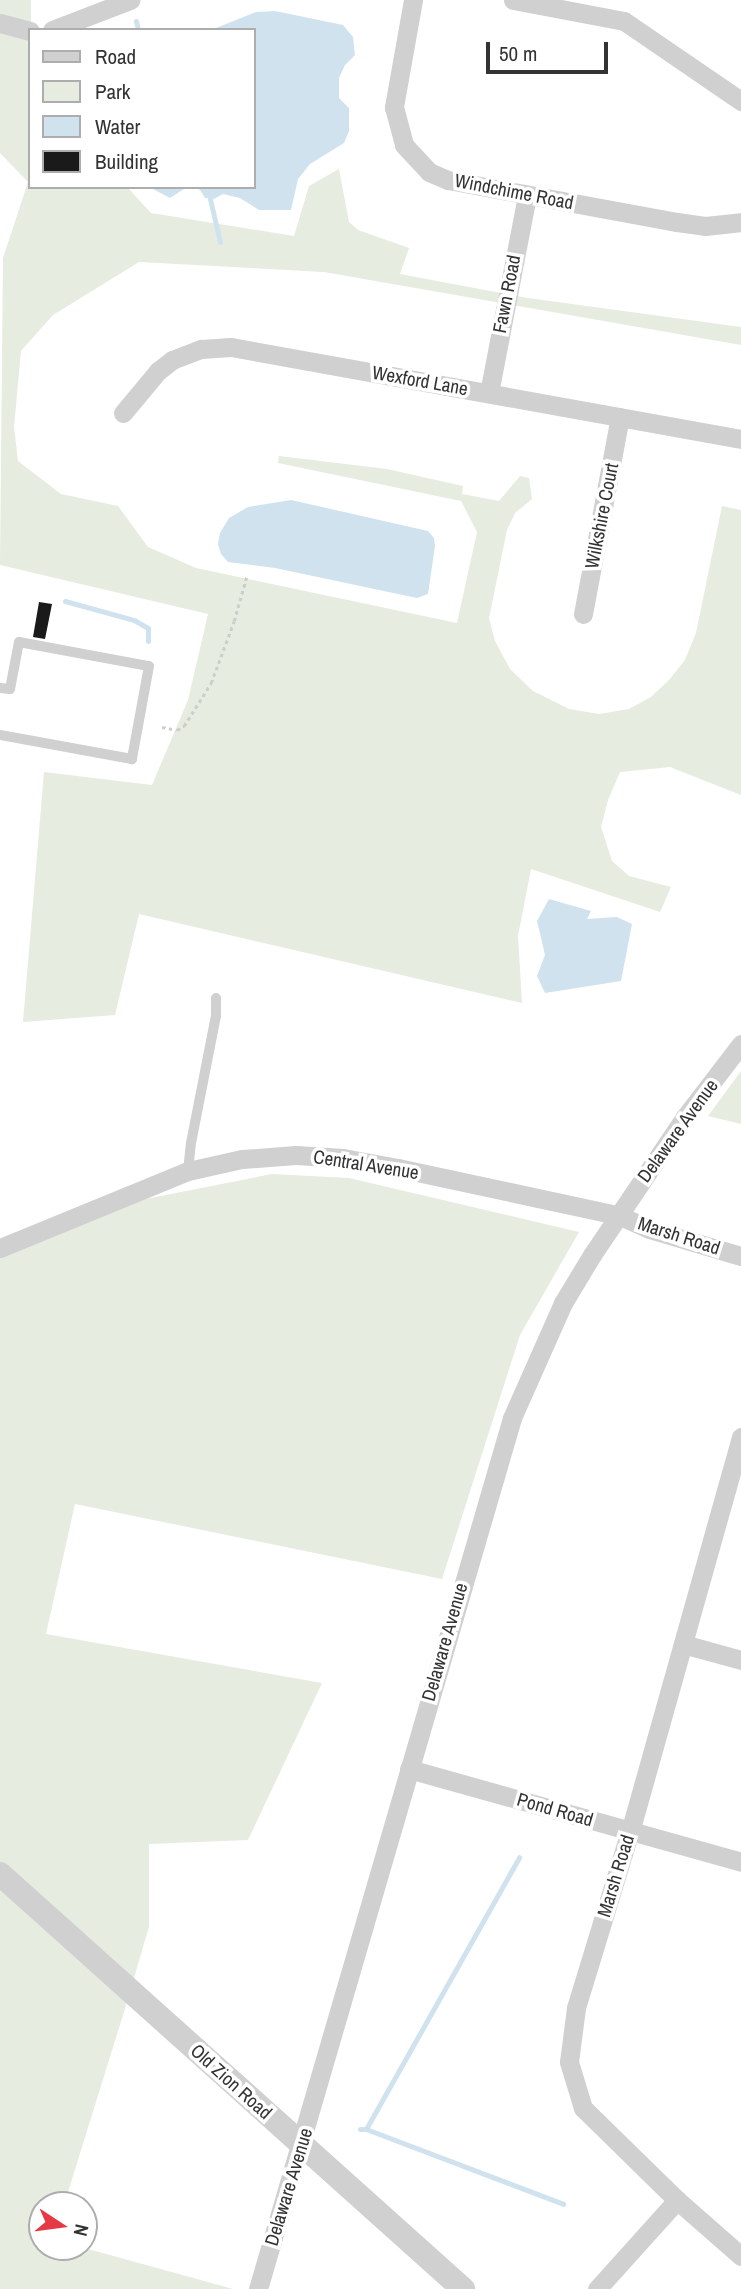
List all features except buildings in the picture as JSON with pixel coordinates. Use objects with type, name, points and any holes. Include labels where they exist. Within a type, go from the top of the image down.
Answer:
[{"type":"street","points":[[57,28],[130,0]]},
{"type":"street","name":"Windchime Road","points":[[413,0],[394,107],[404,145],[419,164],[442,178],[527,195],[696,225],[741,222]]},
{"type":"street","points":[[513,0],[624,21],[741,101]]},
{"type":"street","points":[[0,23],[28,30]]},
{"type":"street","name":"Fawn Road","points":[[489,393],[527,195]]},
{"type":"street","name":"Wexford Lane","points":[[123,413],[158,371],[189,353],[215,346],[741,439]]},
{"type":"street","name":"Wilkshire Court","points":[[583,614],[620,417]]},
{"type":"street","name":"Delaware Avenue","points":[[258,2289],[512,1418],[563,1303],[618,1215],[685,1117],[741,1044]]},
{"type":"street","name":"Central Avenue","points":[[0,1248],[188,1171],[270,1156],[328,1156],[618,1215]]},
{"type":"street","name":"Marsh Road","points":[[618,1215],[649,1229],[741,1256]]},
{"type":"street","name":"Marsh Road","points":[[741,1437],[738,1457],[630,1831],[576,2008],[569,2062],[583,2108],[677,2200],[741,2256]]},
{"type":"street","points":[[683,1644],[741,1660]]},
{"type":"street","name":"Pond Road","points":[[409,1769],[741,1862]]},
{"type":"street","name":"Old Zion Road","points":[[0,1874],[463,2289]]},
{"type":"street","points":[[597,2289],[677,2200]]},
{"type":"lane","points":[[0,688],[10,689],[19,642],[149,666],[132,759],[0,735]]},
{"type":"lane","points":[[188,1171],[216,1016],[216,998]]},
{"type":"path","points":[[162,727],[181,729],[212,683],[247,575]]},
{"type":"green space","points":[[0,0],[31,0],[31,28],[28,28],[28,182],[0,153]]},
{"type":"green space","points":[[339,169],[349,222],[358,230],[409,248],[400,274],[528,298],[741,327],[741,345],[324,272],[139,262],[53,315],[21,351],[14,427],[18,461],[61,494],[118,506],[148,547],[196,568],[457,623],[477,532],[461,501],[278,463],[279,456],[387,469],[463,486],[462,494],[499,501],[520,476],[529,478],[532,499],[515,513],[507,530],[489,618],[495,641],[510,669],[533,691],[569,709],[599,714],[629,709],[651,697],[669,680],[685,660],[696,633],[722,506],[741,510],[741,795],[670,767],[620,772],[608,800],[601,827],[612,861],[629,876],[671,887],[660,912],[531,869],[518,936],[522,1003],[139,914],[115,1015],[23,1022],[44,772],[152,785],[188,700],[208,614],[0,565],[3,258],[28,182],[28,189],[129,189],[151,213],[294,236],[309,186]]},
{"type":"green space","points":[[741,1071],[741,1124],[708,1116]]},
{"type":"green space","points":[[272,1174],[349,1178],[579,1232],[520,1335],[442,1579],[75,1504],[46,1634],[322,1683],[248,1840],[149,1844],[149,1927],[68,2191],[28,2191],[28,2261],[98,2261],[98,2252],[233,2289],[0,2289],[0,1247],[85,1211]]},
{"type":"water","points":[[275,11],[343,25],[353,37],[355,55],[345,65],[339,78],[339,98],[349,108],[349,131],[344,143],[310,164],[298,179],[291,210],[259,210],[240,198],[223,194],[214,199],[205,198],[198,189],[256,189],[256,28],[216,28],[256,12]]},
{"type":"water","points":[[153,189],[184,189],[170,198]]},
{"type":"water","points":[[291,500],[428,531],[434,538],[435,546],[428,594],[417,598],[275,568],[228,562],[221,554],[218,544],[220,533],[229,518],[248,507]]},
{"type":"water","points":[[549,899],[591,911],[587,919],[617,917],[632,924],[621,981],[545,993],[537,976],[545,955],[537,921]]},
{"type":"waterway","points":[[136,21],[138,28]]},
{"type":"waterway","points":[[210,199],[220,242]]},
{"type":"waterway","points":[[65,601],[134,620],[148,628],[148,641]]},
{"type":"waterway","points":[[366,2129],[519,1857]]},
{"type":"waterway","points":[[360,2129],[563,2204]]}]
